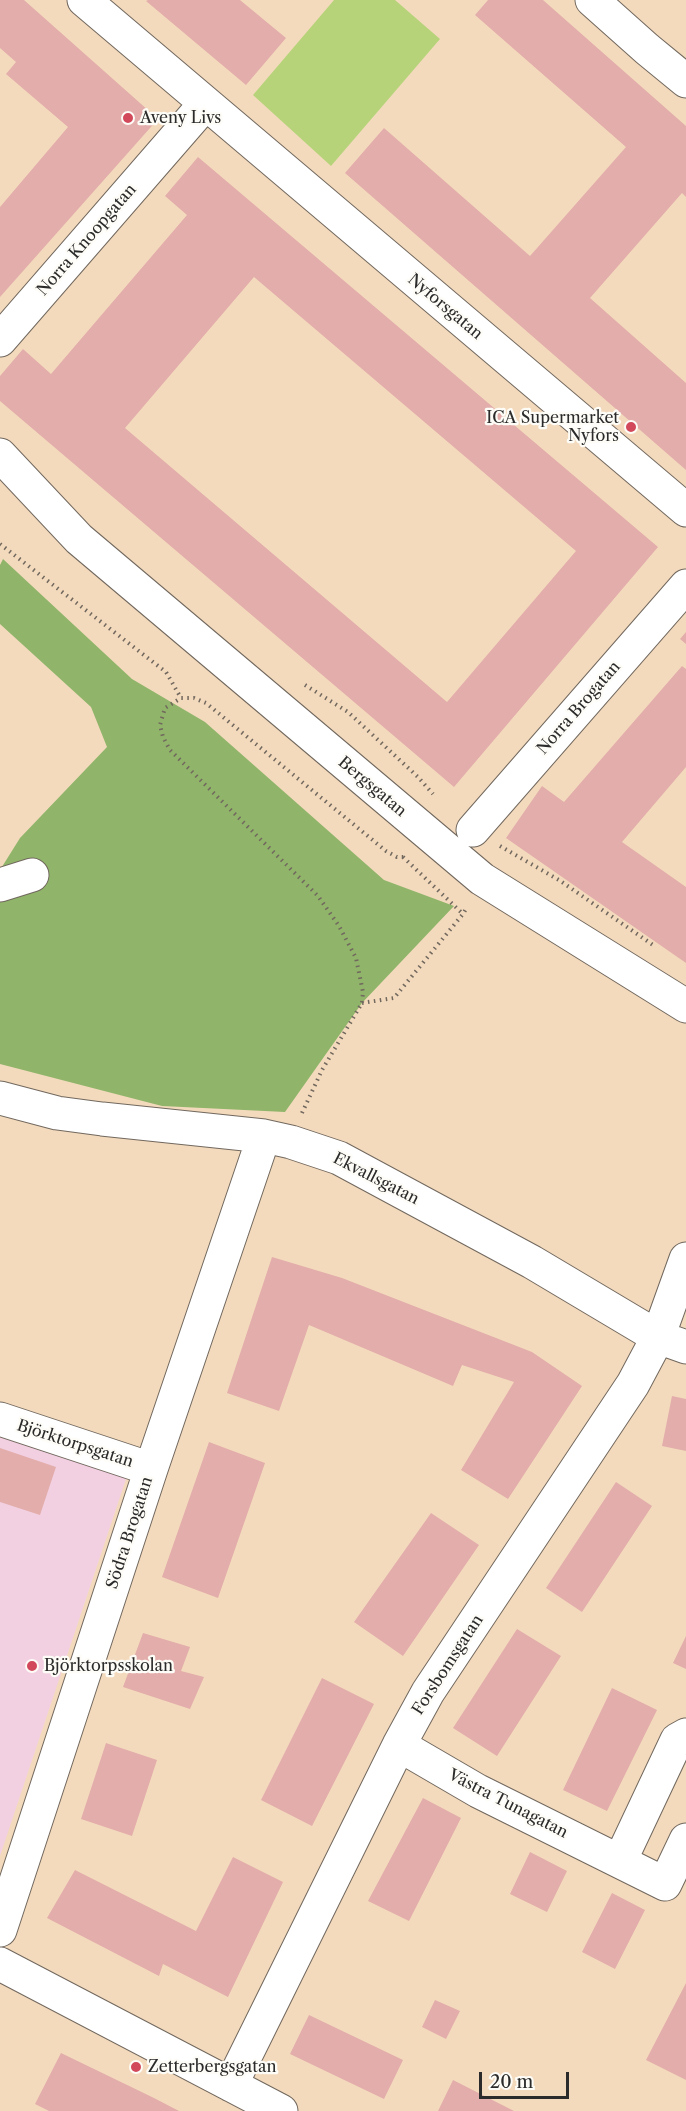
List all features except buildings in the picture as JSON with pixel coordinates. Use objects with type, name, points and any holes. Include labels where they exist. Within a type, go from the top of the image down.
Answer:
[{"type":"street","name":"Nyforsgatan","points":[[84,0],[686,510]]},
{"type":"street","points":[[592,0],[686,81]]},
{"type":"street","name":"Norra Knoopgatan","points":[[0,339],[204,104]]},
{"type":"street","name":"Bergsgatan","points":[[0,454],[79,539],[482,879],[686,1006]]},
{"type":"street","name":"Bergsgatan","points":[[0,490],[79,539]]},
{"type":"street","name":"Norra Brogatan","points":[[473,830],[686,586]]},
{"type":"street","points":[[0,885],[32,875]]},
{"type":"street","name":"Ekvallsgatan","points":[[0,1098],[68,1114],[277,1139],[339,1158],[532,1262],[672,1342]]},
{"type":"street","name":"Södra Brogatan","points":[[0,1930],[151,1469],[277,1139]]},
{"type":"street","name":"Forsbomsgatan","points":[[231,2085],[399,1745],[428,1692],[633,1384],[672,1342],[686,1259]]},
{"type":"street","name":"Björktorpsgatan","points":[[0,1419],[151,1469]]},
{"type":"street","points":[[620,1861],[677,1740],[686,1735]]},
{"type":"street","name":"Västra Tunagatan","points":[[399,1745],[478,1791],[665,1884],[686,1840]]},
{"type":"street","points":[[0,1964],[281,2111]]},
{"type":"path","points":[[0,544],[166,672],[181,698]]},
{"type":"path","points":[[299,682],[348,712],[418,777],[437,798]]},
{"type":"path","points":[[277,1139],[313,1087],[362,1003],[363,992],[356,958],[339,926],[318,896],[170,750],[163,737],[160,719],[165,708],[181,698],[194,698],[206,703],[386,851],[402,857],[463,914],[394,998],[362,1003]]},
{"type":"path","points":[[473,830],[559,880],[657,948]]},
{"type":"path","points":[[402,857],[412,854]]},
{"type":"shaded area","name":"Björktorpsskolan","points":[[0,1435],[127,1476],[0,1856]]},
{"type":"green space","points":[[334,0],[395,0],[440,39],[331,166],[253,95]]},
{"type":"green space","points":[[3,559],[132,679],[205,722],[384,880],[454,906],[362,1003],[285,1112],[162,1106],[0,1064],[0,870],[20,838],[107,747],[91,707],[0,624],[0,565]]},
{"type":"place","name":"Aveny Livs","points":[[128,118]]},
{"type":"place","name":"ICA Supermarket Nyfors","points":[[631,427]]},
{"type":"place","name":"Björktorpsskolan","points":[[32,1666]]},
{"type":"place","name":"Zetterbergsgatan","points":[[136,2067]]}]
